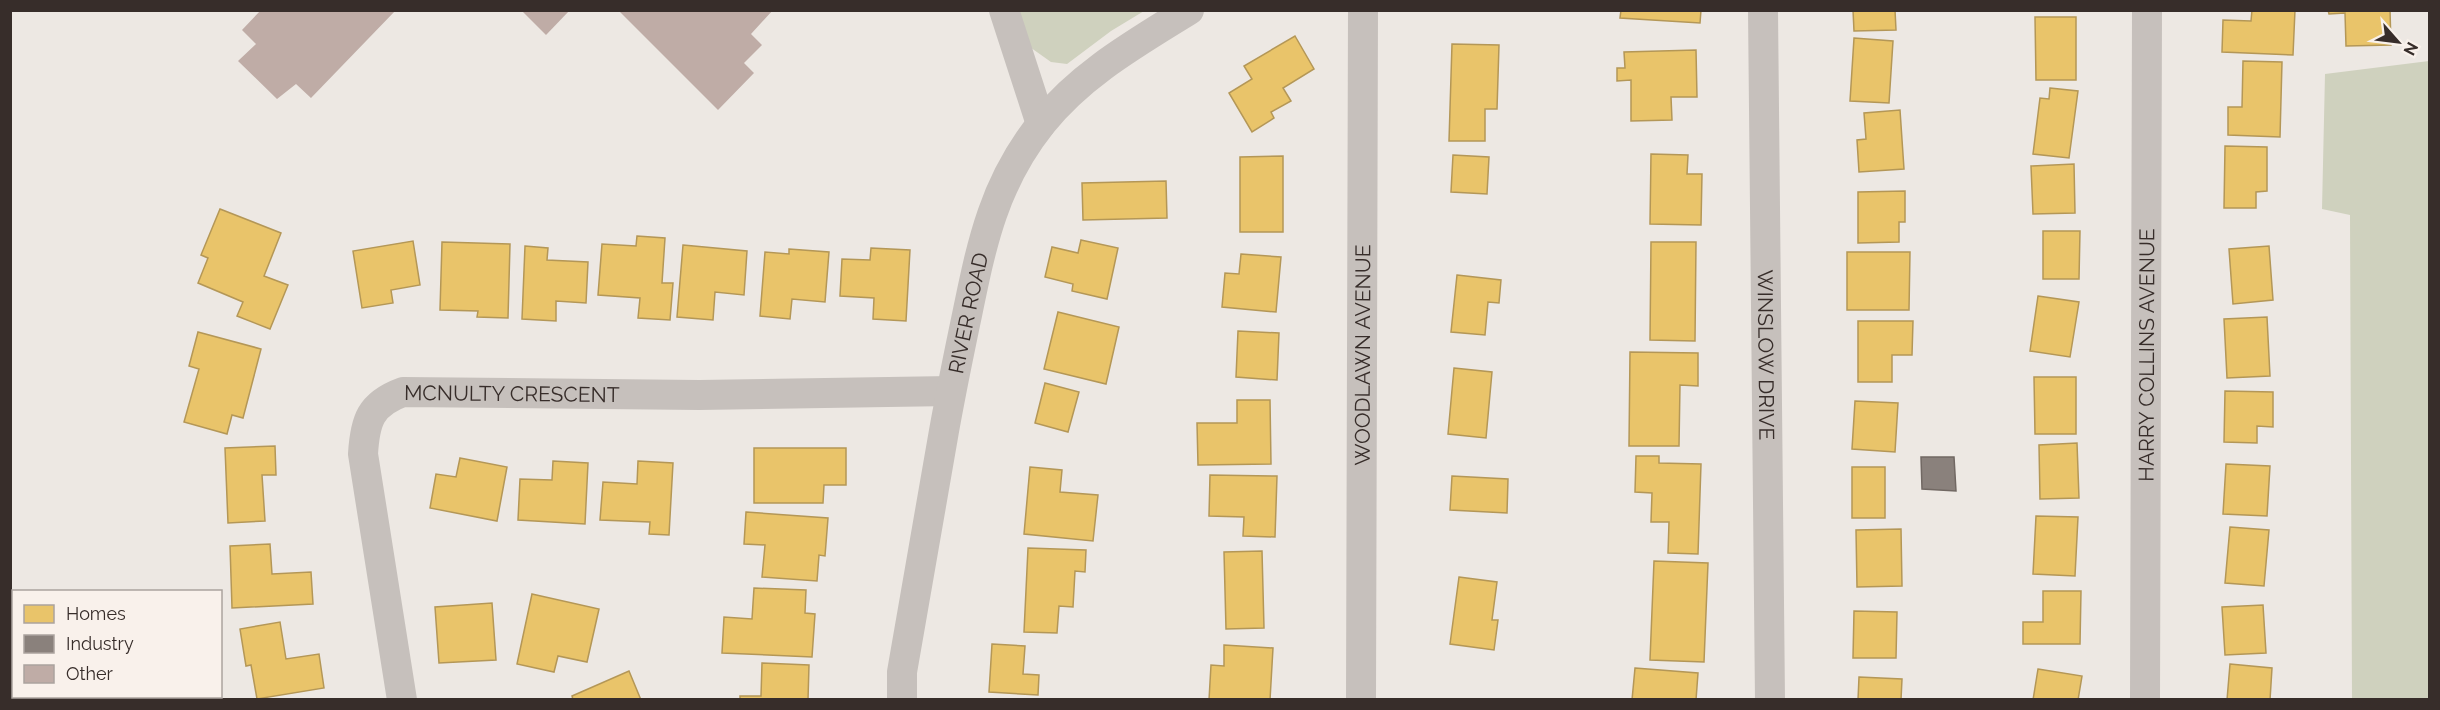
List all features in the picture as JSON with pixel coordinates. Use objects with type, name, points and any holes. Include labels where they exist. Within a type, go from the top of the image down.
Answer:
[{"type":"street","points":[[1004,10],[1041,124]]},
{"type":"street","name":"RIVER ROAD","points":[[902,699],[902,672],[951,391],[991,210],[1010,170],[1041,124],[1062,99],[1087,77],[1188,10]]},
{"type":"street","name":"WOODLAWN AVENUE","points":[[1361,699],[1363,10]]},
{"type":"street","name":"WINSLOW DRIVE","points":[[1763,10],[1770,699]]},
{"type":"street","name":"HARRY COLLINS AVENUE","points":[[2145,699],[2147,10]]},
{"type":"street","name":"MCNULTY CRESCENT","points":[[402,699],[363,454],[364,431],[373,411],[386,398],[403,392],[699,395],[951,391]]},
{"type":"green space","points":[[1018,11],[1144,11],[1111,31],[1067,64],[1051,62],[1027,45]]},
{"type":"green space","points":[[2429,61],[2429,699],[2352,699],[2350,215],[2322,209],[2325,74]]},
{"type":"building: Homes","points":[[1621,10],[1701,10],[1700,23],[1620,18]]},
{"type":"building: Homes","points":[[1853,10],[1895,10],[1896,30],[1854,31]]},
{"type":"building: Homes","points":[[2252,10],[2295,10],[2293,55],[2222,52],[2223,20],[2251,21]]},
{"type":"building: Homes","points":[[2328,10],[2390,10],[2391,45],[2346,46],[2345,13],[2329,14]]},
{"type":"building: Homes","points":[[2035,17],[2076,17],[2076,80],[2036,80]]},
{"type":"building: Homes","points":[[1295,36],[1314,69],[1283,88],[1291,101],[1271,112],[1274,118],[1252,132],[1229,93],[1252,79],[1244,66]]},
{"type":"building: Homes","points":[[1854,38],[1893,41],[1889,103],[1850,101]]},
{"type":"building: Homes","points":[[1452,44],[1499,45],[1497,109],[1485,109],[1485,141],[1449,141]]},
{"type":"building: Homes","points":[[1696,50],[1697,97],[1671,97],[1672,120],[1631,121],[1631,80],[1617,81],[1617,68],[1625,68],[1624,52]]},
{"type":"building: Homes","points":[[2243,61],[2282,62],[2280,137],[2228,135],[2228,107],[2242,107]]},
{"type":"building: Homes","points":[[2050,88],[2078,91],[2069,158],[2033,154],[2040,98],[2049,99]]},
{"type":"building: Homes","points":[[1900,110],[1904,169],[1859,172],[1857,140],[1866,139],[1864,113]]},
{"type":"building: Homes","points":[[2225,146],[2267,147],[2267,191],[2256,192],[2256,208],[2224,208]]},
{"type":"building: Homes","points":[[1651,154],[1688,155],[1687,174],[1702,174],[1701,225],[1650,224]]},
{"type":"building: Homes","points":[[1453,155],[1489,157],[1487,194],[1451,192]]},
{"type":"building: Homes","points":[[1283,156],[1283,232],[1240,232],[1240,157]]},
{"type":"building: Homes","points":[[2074,164],[2075,213],[2033,214],[2031,166]]},
{"type":"building: Homes","points":[[1166,181],[1167,218],[1083,220],[1082,183]]},
{"type":"building: Homes","points":[[1905,191],[1905,222],[1899,222],[1899,242],[1858,243],[1858,192]]},
{"type":"building: Homes","points":[[220,209],[281,233],[264,276],[288,285],[270,329],[237,316],[243,302],[198,283],[208,258],[201,255]]},
{"type":"building: Homes","points":[[2043,231],[2080,231],[2079,279],[2043,279]]},
{"type":"building: Homes","points":[[637,236],[665,238],[662,283],[673,283],[670,320],[638,318],[640,298],[598,295],[602,244],[636,246]]},
{"type":"building: Homes","points":[[1081,240],[1118,248],[1107,299],[1072,291],[1073,284],[1045,277],[1052,247],[1078,253]]},
{"type":"building: Homes","points":[[413,241],[420,285],[391,290],[393,303],[362,308],[353,251]]},
{"type":"building: Homes","points":[[442,242],[510,244],[508,318],[477,317],[478,311],[440,310]]},
{"type":"building: Homes","points":[[1651,242],[1696,242],[1695,341],[1650,340]]},
{"type":"building: Homes","points":[[683,245],[747,251],[744,295],[715,292],[713,320],[677,317]]},
{"type":"building: Homes","points":[[525,246],[548,248],[547,260],[588,262],[586,303],[556,301],[556,321],[522,319]]},
{"type":"building: Homes","points":[[2269,246],[2273,300],[2233,304],[2229,249]]},
{"type":"building: Homes","points":[[871,248],[910,250],[906,321],[873,319],[874,298],[840,296],[842,259],[870,260]]},
{"type":"building: Homes","points":[[789,249],[829,252],[825,302],[792,299],[790,319],[760,316],[765,252],[789,254]]},
{"type":"building: Homes","points":[[1847,252],[1910,252],[1909,310],[1847,310]]},
{"type":"building: Homes","points":[[1241,254],[1281,257],[1276,312],[1222,307],[1225,273],[1239,274]]},
{"type":"building: Homes","points":[[1457,275],[1501,280],[1499,303],[1488,302],[1485,335],[1451,332]]},
{"type":"building: Homes","points":[[2038,296],[2079,302],[2070,357],[2030,351]]},
{"type":"building: Homes","points":[[1058,312],[1119,327],[1106,384],[1044,369]]},
{"type":"building: Homes","points":[[2267,317],[2270,376],[2227,378],[2224,319]]},
{"type":"building: Homes","points":[[1858,321],[1913,321],[1912,355],[1892,355],[1892,382],[1858,382]]},
{"type":"building: Homes","points":[[1238,331],[1279,333],[1277,380],[1236,377]]},
{"type":"building: Homes","points":[[198,332],[261,349],[243,418],[232,415],[227,434],[184,422],[199,369],[189,366]]},
{"type":"building: Homes","points":[[1630,352],[1698,353],[1698,386],[1680,385],[1679,446],[1629,446]]},
{"type":"building: Homes","points":[[1454,368],[1492,372],[1486,438],[1448,434]]},
{"type":"building: Homes","points":[[2034,377],[2076,377],[2076,434],[2035,434]]},
{"type":"building: Homes","points":[[1045,383],[1079,392],[1068,432],[1035,423]]},
{"type":"building: Homes","points":[[2225,391],[2273,392],[2273,427],[2257,426],[2257,443],[2224,442]]},
{"type":"building: Homes","points":[[1237,400],[1270,400],[1271,464],[1198,465],[1197,423],[1237,423]]},
{"type":"building: Homes","points":[[1855,401],[1898,403],[1895,452],[1852,449]]},
{"type":"building: Homes","points":[[2077,443],[2079,498],[2040,499],[2039,445]]},
{"type":"building: Homes","points":[[275,446],[276,475],[262,475],[265,521],[228,523],[225,448]]},
{"type":"building: Homes","points":[[754,448],[846,448],[846,485],[824,485],[823,503],[754,503]]},
{"type":"building: Homes","points":[[1636,456],[1659,456],[1659,463],[1701,464],[1698,554],[1668,553],[1669,522],[1651,522],[1652,493],[1635,492]]},
{"type":"building: Homes","points":[[460,458],[507,467],[497,521],[430,508],[436,474],[456,477]]},
{"type":"building: Homes","points":[[553,461],[588,463],[585,524],[518,520],[520,479],[552,480]]},
{"type":"building: Homes","points":[[638,461],[673,463],[669,535],[649,534],[650,522],[600,520],[603,482],[637,484]]},
{"type":"building: Homes","points":[[2226,464],[2270,466],[2267,516],[2223,514]]},
{"type":"building: Homes","points":[[1030,467],[1062,470],[1060,492],[1098,495],[1093,541],[1024,534]]},
{"type":"building: Homes","points":[[1852,467],[1885,467],[1885,518],[1852,518]]},
{"type":"building: Homes","points":[[1210,475],[1277,476],[1275,537],[1243,536],[1244,517],[1209,516]]},
{"type":"building: Homes","points":[[1452,476],[1508,479],[1507,513],[1450,510]]},
{"type":"building: Homes","points":[[746,512],[828,518],[825,556],[819,555],[817,581],[762,577],[765,545],[744,544]]},
{"type":"building: Homes","points":[[2036,516],[2078,517],[2075,576],[2033,574]]},
{"type":"building: Homes","points":[[2230,527],[2269,530],[2264,586],[2225,583]]},
{"type":"building: Homes","points":[[1901,529],[1902,586],[1857,587],[1856,530]]},
{"type":"building: Homes","points":[[270,544],[272,574],[311,572],[313,604],[232,608],[230,546]]},
{"type":"building: Homes","points":[[1028,548],[1086,550],[1085,572],[1075,571],[1073,607],[1059,606],[1057,633],[1024,632]]},
{"type":"building: Homes","points":[[1262,551],[1264,628],[1226,629],[1224,552]]},
{"type":"building: Homes","points":[[1654,561],[1708,563],[1704,662],[1650,660]]},
{"type":"building: Homes","points":[[1459,577],[1497,582],[1492,620],[1498,620],[1494,650],[1450,644]]},
{"type":"building: Homes","points":[[754,588],[806,590],[805,613],[815,614],[812,657],[722,653],[724,617],[752,619]]},
{"type":"building: Homes","points":[[2043,591],[2081,591],[2080,644],[2023,644],[2023,622],[2043,622]]},
{"type":"building: Homes","points":[[532,594],[599,609],[587,662],[558,656],[554,672],[517,664]]},
{"type":"building: Homes","points":[[492,603],[496,660],[439,663],[435,607]]},
{"type":"building: Homes","points":[[2263,605],[2266,653],[2225,655],[2222,607]]},
{"type":"building: Homes","points":[[1854,611],[1897,612],[1896,658],[1853,658]]},
{"type":"building: Homes","points":[[280,622],[286,659],[319,654],[324,688],[257,699],[251,665],[246,666],[240,629]]},
{"type":"building: Homes","points":[[992,644],[1025,646],[1023,674],[1039,675],[1038,695],[989,692]]},
{"type":"building: Homes","points":[[1224,645],[1273,648],[1270,700],[1209,700],[1211,665],[1224,666]]},
{"type":"building: Homes","points":[[762,663],[809,665],[808,700],[740,700],[740,696],[761,696]]},
{"type":"building: Homes","points":[[2230,664],[2272,668],[2270,700],[2227,700]]},
{"type":"building: Homes","points":[[1635,668],[1698,673],[1696,700],[1632,700]]},
{"type":"building: Homes","points":[[2038,669],[2082,676],[2078,700],[2033,700]]},
{"type":"building: Homes","points":[[629,671],[641,700],[573,700],[572,696]]},
{"type":"building: Homes","points":[[1859,677],[1902,679],[1901,700],[1858,700]]},
{"type":"building: Industry","points":[[1921,457],[1954,457],[1956,491],[1922,489]]},
{"type":"building: Other","points":[[261,10],[396,10],[311,98],[296,84],[277,99],[238,61],[256,44],[242,30]]},
{"type":"building: Other","points":[[521,10],[570,10],[546,35]]},
{"type":"building: Other","points":[[618,10],[773,10],[751,34],[762,45],[744,63],[754,73],[718,110]]}]
